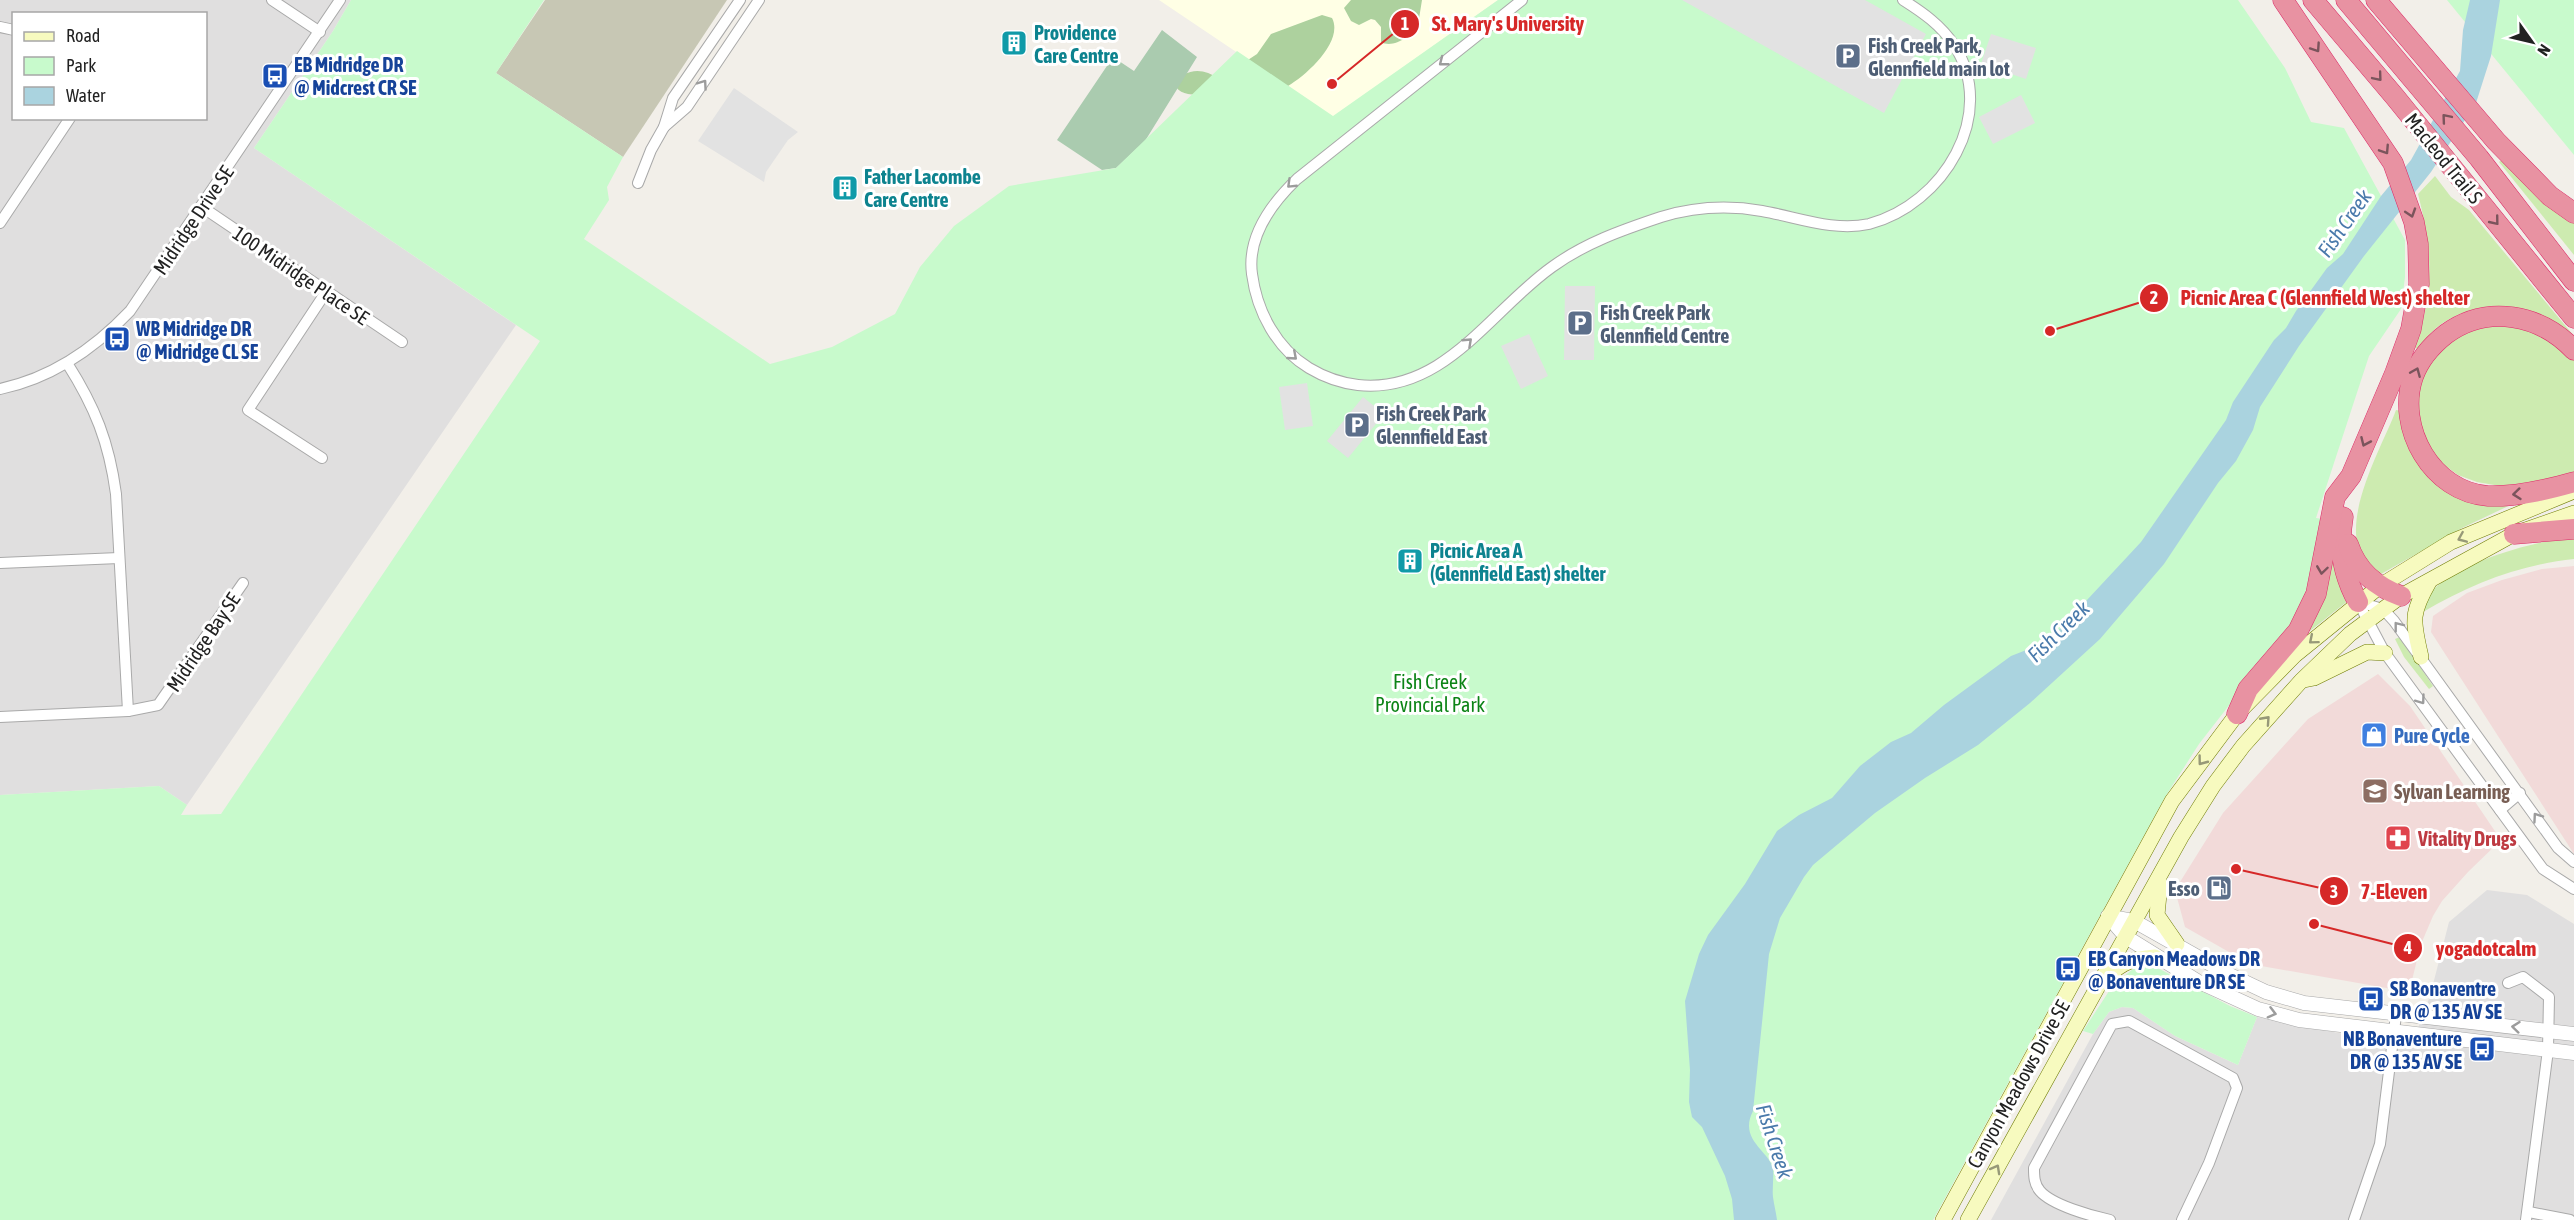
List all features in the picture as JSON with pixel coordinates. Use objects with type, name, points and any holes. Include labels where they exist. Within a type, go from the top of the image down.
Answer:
[{"type":"highway","points":[[2237,714],[2248,690],[2298,631],[2316,594],[2335,497],[2350,476],[2395,373],[2411,328],[2419,284],[2418,244],[2414,222],[2396,169],[2283,0]]},
{"type":"highway","name":"Macleod Trail S","points":[[2313,0],[2396,97],[2574,318]]},
{"type":"highway","name":"Macleod Trail S","points":[[2346,0],[2479,158],[2574,281]]},
{"type":"highway","points":[[2376,0],[2496,141],[2550,196],[2574,213]]},
{"type":"highway","points":[[2574,350],[2546,328],[2528,320],[2509,316],[2487,316],[2458,325],[2438,340],[2422,358],[2413,377],[2408,410],[2412,432],[2423,456],[2438,472],[2462,489],[2487,496],[2515,495],[2574,482]]},
{"type":"highway","points":[[2350,476],[2340,540],[2346,576],[2358,602]]},
{"type":"highway","points":[[2342,524],[2356,563],[2371,580],[2401,596]]},
{"type":"highway","points":[[2514,534],[2574,529]]},
{"type":"main road","name":"Canyon Meadows Drive SE","points":[[1943,1220],[2172,801],[2237,714],[2295,655],[2380,586],[2451,542],[2574,491]]},
{"type":"main road","name":"Canyon Meadows Drive SE","points":[[1968,1220],[2162,872],[2213,786],[2242,746],[2301,681],[2367,621],[2401,596],[2514,534],[2574,513]]},
{"type":"main road","points":[[2421,657],[2413,616],[2416,605],[2429,582]]},
{"type":"main road","points":[[2301,681],[2314,678],[2367,652],[2385,653]]},
{"type":"main road","points":[[2162,872],[2157,915],[2177,944]]},
{"type":"main road","points":[[2092,995],[2123,963],[2155,957]]},
{"type":"street","points":[[272,0],[320,32]]},
{"type":"street","name":"Midridge Drive SE","points":[[0,389],[33,380],[67,363],[103,338],[130,311],[340,0]]},
{"type":"street","points":[[638,183],[673,98],[740,0]]},
{"type":"street","points":[[663,127],[687,107],[759,0]]},
{"type":"street","points":[[1522,0],[1296,179],[1274,204],[1257,233],[1251,266],[1258,300],[1270,328],[1286,351],[1314,371],[1350,384],[1376,386],[1386,386],[1425,373],[1458,351],[1535,280],[1565,258],[1613,233],[1669,214],[1705,208],[1737,207],[1823,224],[1858,226],[1886,218],[1915,203],[1936,184],[1958,152],[1967,120],[1968,88],[1961,58],[1942,29],[1902,0]]},
{"type":"street","points":[[0,223],[5,206],[69,120]]},
{"type":"street","name":"100 Midridge Place SE","points":[[202,207],[402,342]]},
{"type":"street","points":[[322,458],[248,410],[326,292]]},
{"type":"street","points":[[67,363],[93,407],[105,435],[116,494],[128,711]]},
{"type":"street","points":[[0,563],[119,558]]},
{"type":"street","name":"Midridge Bay SE","points":[[0,717],[128,711],[151,708],[162,702],[243,583]]},
{"type":"street","points":[[2358,602],[2384,609],[2558,848],[2574,862]]},
{"type":"street","points":[[2358,602],[2385,653],[2543,868],[2574,890]]},
{"type":"street","points":[[2500,810],[2520,793]]},
{"type":"street","points":[[2108,916],[2134,921],[2228,974],[2266,992],[2304,1003],[2574,1034]]},
{"type":"street","points":[[2108,916],[2126,937],[2155,957],[2198,981],[2258,1009],[2299,1020],[2574,1053]]},
{"type":"street","points":[[2508,983],[2523,977],[2549,997],[2548,1050],[2528,1216],[2570,1220]]},
{"type":"street","points":[[2354,1220],[2380,1144],[2397,1015]]},
{"type":"street","points":[[2110,1220],[2079,1214],[2040,1192],[2034,1180],[2034,1168],[2112,1024],[2129,1021],[2233,1078],[2237,1088],[2209,1163],[2182,1220]]},
{"type":"shaded area","points":[[0,0],[351,0],[333,31],[254,148],[516,325],[187,805],[159,786],[0,795]]},
{"type":"shaded area","points":[[545,0],[727,0],[623,157],[496,73]]},
{"type":"shaded area","points":[[1159,0],[1498,0],[1333,117]]},
{"type":"shaded area","name":"Fish Creek Park, Glennfield main lot","points":[[1682,0],[1865,0],[1926,34],[1884,113]]},
{"type":"shaded area","points":[[1162,30],[1197,57],[1145,141],[1116,168],[1102,170],[1057,140],[1113,57],[1134,71]]},
{"type":"shaded area","points":[[1991,34],[2036,48],[2026,79],[1981,64]]},
{"type":"shaded area","points":[[734,88],[798,132],[788,140],[766,172],[764,182],[698,141]]},
{"type":"shaded area","points":[[2021,95],[2035,123],[1993,144],[1979,117]]},
{"type":"shaded area","name":"Fish Creek Park Glennfield Centre","points":[[1565,286],[1595,286],[1594,360],[1564,360]]},
{"type":"shaded area","points":[[1529,334],[1548,376],[1521,389],[1501,346]]},
{"type":"shaded area","points":[[1307,383],[1313,426],[1285,430],[1279,387]]},
{"type":"shaded area","name":"Fish Creek Park Glennfield East","points":[[1363,397],[1384,414],[1348,458],[1327,441]]},
{"type":"shaded area","points":[[2574,566],[2574,854],[2431,632],[2433,616],[2467,593],[2542,569]]},
{"type":"shaded area","points":[[2378,674],[2410,706],[2501,840],[2442,901],[2421,944],[2409,992],[2250,964],[2185,927],[2175,890],[2223,813],[2308,719]]},
{"type":"shaded area","points":[[2487,890],[2527,895],[2574,924],[2574,1220],[1991,1220],[2093,1034],[2109,1012],[2122,1007],[2133,1008],[2175,1036],[2238,1065],[2257,1017],[2411,1047],[2430,996],[2449,922]]},
{"type":"green space","name":"Fish Creek Provincial Park","points":[[351,0],[544,0],[496,73],[623,157],[607,187],[609,200],[584,239],[770,364],[832,347],[895,314],[920,267],[954,226],[1009,186],[1116,168],[1237,51],[1333,116],[1498,0],[2238,0],[2285,68],[2311,122],[2344,128],[2405,240],[2405,277],[2401,309],[2369,356],[2316,518],[2323,519],[2307,605],[2199,744],[2165,797],[1933,1220],[0,1220],[0,795],[159,786],[187,805],[181,815],[221,814],[540,341],[254,148],[333,31]]},
{"type":"green space","points":[[1351,0],[1422,0],[1418,25],[1402,40],[1386,44],[1381,42],[1381,27],[1375,20],[1371,19],[1359,25],[1351,21],[1344,8]]},
{"type":"green space","points":[[2447,0],[2574,0],[2574,155]]},
{"type":"green space","points":[[1322,15],[1332,18],[1333,37],[1313,66],[1288,86],[1256,92],[1207,95],[1186,94],[1176,87],[1183,75],[1197,71],[1206,72],[1219,79],[1257,54],[1271,34]]},
{"type":"green space","points":[[2504,158],[2574,221],[2574,255],[2499,162]]},
{"type":"green space","points":[[2435,176],[2451,197],[2469,210],[2574,336],[2574,342],[2526,311],[2503,306],[2477,309],[2453,317],[2433,331],[2418,349],[2415,348],[2426,308],[2429,271],[2427,235],[2418,194]]},
{"type":"green space","points":[[2473,324],[2530,327],[2574,358],[2574,472],[2536,482],[2500,486],[2477,482],[2458,475],[2443,464],[2430,449],[2421,433],[2416,394],[2429,358]]},
{"type":"green space","points":[[2396,410],[2402,411],[2427,466],[2519,501],[2462,528],[2381,574],[2364,560],[2357,542],[2357,520],[2370,471]]},
{"type":"green space","points":[[2574,536],[2574,559],[2534,566],[2496,577],[2423,612],[2433,589],[2466,568],[2502,553]]},
{"type":"green space","points":[[2332,561],[2349,600],[2310,631],[2306,628]]},
{"type":"green space","points":[[2400,637],[2433,686],[2429,689],[2404,657],[2395,639]]},
{"type":"green space","points":[[2138,965],[2152,965],[2230,1006],[2257,1017],[2238,1065],[2175,1036],[2133,1008],[2122,1007],[2109,1012],[2093,1034],[2083,1031],[2113,985]]},
{"type":"water","name":"Fish Creek","points":[[2470,0],[2500,0],[2491,56],[2476,103],[2431,172],[2364,256],[2299,346],[2260,407],[2253,430],[2236,461],[2218,483],[2164,564],[2100,639],[2030,703],[1978,745],[1875,813],[1813,865],[1804,877],[1780,918],[1769,954],[1753,1111],[1749,1121],[1752,1137],[1773,1169],[1773,1197],[1777,1220],[1734,1220],[1732,1199],[1725,1176],[1702,1127],[1692,1117],[1689,1102],[1690,1070],[1685,1001],[1699,954],[1708,935],[1745,884],[1777,831],[1799,815],[1832,798],[1860,766],[1891,742],[1911,733],[1944,705],[2011,656],[2039,645],[2060,629],[2141,542],[2226,420],[2233,402],[2274,340],[2286,328],[2327,268],[2343,254],[2381,196],[2411,160],[2460,71],[2463,30]]},
{"type":"place","name":"Providence Care Centre","points":[[1014,43]]},
{"type":"place","name":"Fish Creek Park, Glennfield main lot","points":[[1848,56]]},
{"type":"place","name":"EB Midridge DR @ Midcrest CR SE","points":[[275,76]]},
{"type":"place","name":"St. Mary's University","points":[[1332,84]]},
{"type":"place","name":"Father Lacombe Care Centre","points":[[845,188]]},
{"type":"place","name":"Fish Creek Park Glennfield Centre","points":[[1580,323]]},
{"type":"place","name":"Picnic Area C (Glennfield West) shelter","points":[[2050,331]]},
{"type":"place","name":"WB Midridge DR @ Midridge CL SE","points":[[117,339]]},
{"type":"place","name":"Fish Creek Park Glennfield East","points":[[1357,425]]},
{"type":"place","name":"Picnic Area A (Glennfield East) shelter","points":[[1410,561]]},
{"type":"place","name":"Pure Cycle","points":[[2374,735]]},
{"type":"place","name":"Sylvan Learning","points":[[2375,791]]},
{"type":"place","name":"Vitality Drugs","points":[[2398,838]]},
{"type":"place","name":"7-Eleven","points":[[2236,869]]},
{"type":"place","name":"Esso","points":[[2219,888]]},
{"type":"place","name":"yogadotcalm","points":[[2314,924]]},
{"type":"place","name":"EB Canyon Meadows DR @ Bonaventure DR SE","points":[[2068,969]]},
{"type":"place","name":"SB Bonaventre DR @ 135 AV SE","points":[[2371,999]]},
{"type":"place","name":"NB Bonaventure DR @ 135 AV SE","points":[[2482,1049]]}]
